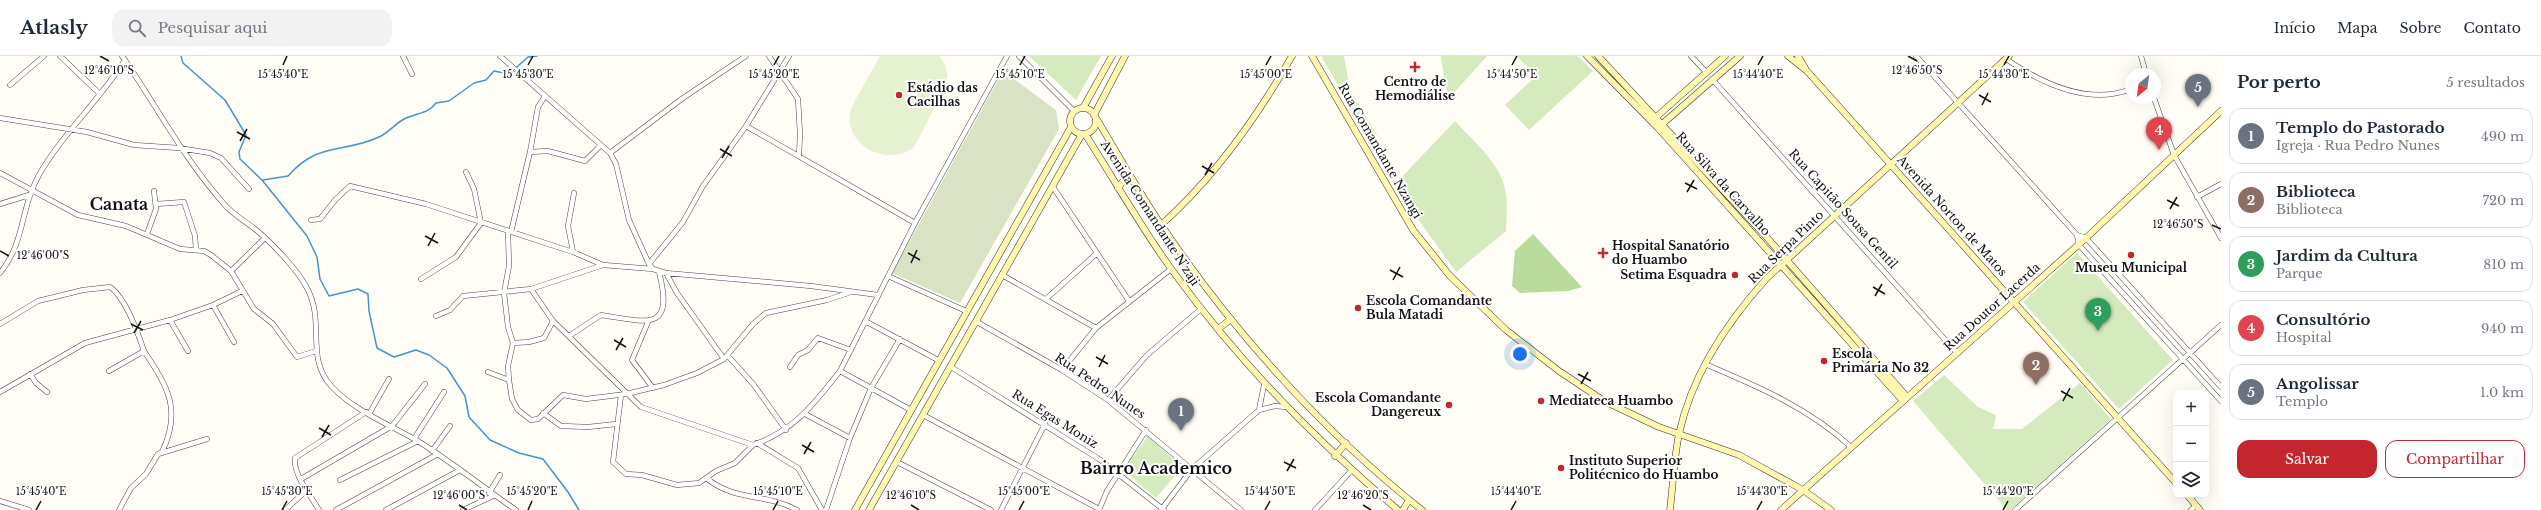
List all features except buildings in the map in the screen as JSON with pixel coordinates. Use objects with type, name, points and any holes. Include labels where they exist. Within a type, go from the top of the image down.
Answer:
[{"type":"street","points":[[10,84],[44,56]]},
{"type":"street","points":[[60,56],[100,94]]},
{"type":"street","points":[[403,56],[412,74]]},
{"type":"street","points":[[610,153],[683,98],[746,56]]},
{"type":"street","points":[[769,56],[778,71],[794,89],[800,104],[799,156]]},
{"type":"street","points":[[648,264],[683,222],[703,186],[746,126],[778,71],[789,56]]},
{"type":"street","points":[[624,394],[616,424],[616,450],[613,462],[622,472],[642,475],[676,485],[699,483],[716,471],[735,463],[755,444],[786,430],[805,414],[840,371],[915,223],[1008,56]]},
{"type":"street","points":[[1019,56],[1074,111]]},
{"type":"street","points":[[1083,108],[1112,56]]},
{"type":"street","points":[[870,510],[977,322],[1002,275],[1084,134],[1094,128],[1095,116],[1125,56]]},
{"type":"street","points":[[1161,225],[1190,200],[1214,172],[1240,137],[1292,56]]},
{"type":"street","name":"Rua Comandante Nzangi","points":[[1312,56],[1413,230],[1467,294],[1525,346],[1575,382],[1625,411],[1679,434],[1739,455],[1803,490],[1831,510]]},
{"type":"street","name":"Rua Silva da Carvalho","points":[[1587,56],[1651,121],[1660,126]]},
{"type":"street","name":"Rua Silva da Carvalho","points":[[1598,56],[1656,117],[1660,126],[1727,200],[1757,238],[1781,265],[1813,295]]},
{"type":"street","points":[[1691,56],[1706,72]]},
{"type":"street","points":[[1651,121],[1725,56]]},
{"type":"street","points":[[1660,126],[1740,56]]},
{"type":"street","name":"Avenida Norton de Matos","points":[[1788,56],[1807,71],[2173,480]]},
{"type":"street","name":"Avenida Norton de Matos","points":[[1798,56],[1807,71]]},
{"type":"street","points":[[1916,56],[2077,235],[2079,244],[2221,401]]},
{"type":"street","points":[[2141,56],[2144,68]]},
{"type":"street","points":[[502,57],[610,153],[616,164],[629,220],[648,264],[653,269],[666,273],[803,285],[878,295]]},
{"type":"street","points":[[2008,57],[2028,74],[2066,90],[2106,94],[2125,90]]},
{"type":"street","name":"Rua Serpa Pinto","points":[[1670,510],[1679,434],[1705,364],[1720,337],[1744,303],[1786,260],[1959,104],[2008,57]]},
{"type":"street","points":[[0,273],[17,247],[29,195],[32,189],[70,129],[100,94],[124,58],[179,148],[223,204],[265,238],[308,290],[316,323],[316,351],[319,369],[325,379],[341,396],[438,454],[491,494],[516,510]]},
{"type":"street","name":"Rua Capitão Sousa Gentil","points":[[1712,79],[1957,353]]},
{"type":"street","points":[[545,96],[538,107],[530,152],[510,232],[509,266],[504,293],[508,327],[512,343],[508,366],[509,380],[512,398],[522,414],[535,420],[563,395],[586,399],[624,394],[653,388],[697,373],[728,356],[753,324],[766,313],[827,300],[851,292]]},
{"type":"street","points":[[2156,104],[2174,155],[2221,238]]},
{"type":"street","points":[[855,510],[938,360],[1071,127],[1069,120],[1074,111],[1083,108],[1090,110],[1095,116]]},
{"type":"street","name":"Rua Doutor Lacerda","points":[[1781,510],[2086,238],[2174,155],[2218,117],[2221,111]]},
{"type":"street","name":"Avenida Comandante N'zaji","points":[[1095,116],[1161,225],[1231,318],[1308,405],[1346,443],[1410,500],[1413,507],[1422,510]]},
{"type":"street","points":[[0,118],[70,129],[134,145],[179,148],[215,154],[249,189]]},
{"type":"street","points":[[746,126],[915,223]]},
{"type":"street","points":[[1071,127],[1084,134]]},
{"type":"street","name":"Avenida Comandante N'zaji","points":[[1084,134],[1171,269],[1201,309],[1264,385],[1351,471],[1398,510]]},
{"type":"street","points":[[530,152],[548,150],[585,161],[601,145]]},
{"type":"street","points":[[421,279],[456,257],[481,223],[474,189],[466,172]]},
{"type":"street","points":[[0,173],[32,189],[56,205],[78,215],[147,234],[180,249],[196,250],[211,255],[231,271],[254,309],[278,330],[297,357],[316,351]]},
{"type":"street","points":[[1118,188],[1124,180],[1133,181]]},
{"type":"street","points":[[2197,196],[2221,184]]},
{"type":"street","points":[[311,220],[320,219],[336,199],[350,186],[426,204],[573,252],[603,265],[653,269]]},
{"type":"street","points":[[1053,187],[1096,254],[1129,301]]},
{"type":"street","points":[[147,234],[156,204],[154,191]]},
{"type":"street","points":[[573,252],[568,226],[574,193]]},
{"type":"street","points":[[0,204],[29,195]]},
{"type":"street","name":"Rua Silva da Carvalho","points":[[1727,200],[1763,233],[1813,295],[1905,399]]},
{"type":"street","points":[[156,204],[184,202],[195,236],[196,250]]},
{"type":"street","points":[[1757,238],[1763,233]]},
{"type":"street","points":[[2077,235],[2086,238],[2221,387]]},
{"type":"street","points":[[231,271],[265,238]]},
{"type":"street","points":[[1046,299],[1096,254]]},
{"type":"street","points":[[436,316],[450,310],[463,296],[504,293],[531,289],[603,265]]},
{"type":"street","points":[[1062,370],[1096,328],[1171,269]]},
{"type":"street","points":[[653,388],[632,360],[648,322],[658,316],[665,302],[659,272]]},
{"type":"street","points":[[666,273],[677,293],[724,359]]},
{"type":"street","points":[[1002,275],[1096,328]]},
{"type":"street","points":[[888,276],[966,311]]},
{"type":"street","points":[[2116,285],[2123,279]]},
{"type":"street","points":[[0,324],[38,301],[104,286],[113,289],[136,328],[144,351],[162,379],[171,400],[171,430],[162,452]]},
{"type":"street","points":[[531,289],[553,321],[624,394],[641,407],[655,413],[755,444],[798,468],[822,510]]},
{"type":"street","points":[[0,392],[72,348],[136,328],[170,320],[213,305],[242,291]]},
{"type":"street","points":[[213,305],[234,342]]},
{"type":"street","points":[[1108,400],[1147,355],[1201,309]]},
{"type":"street","points":[[569,336],[601,315],[648,322]]},
{"type":"street","points":[[1218,329],[1231,318]]},
{"type":"street","points":[[170,320],[188,351]]},
{"type":"street","points":[[2154,328],[2161,320]]},
{"type":"street","points":[[512,343],[539,341],[544,338],[553,321]]},
{"type":"street","points":[[865,321],[938,360]]},
{"type":"street","name":"Rua Pedro Nunes","points":[[977,322],[1062,370],[1108,400],[1241,510]]},
{"type":"street","points":[[2015,510],[2221,325]]},
{"type":"street","points":[[790,366],[798,355],[808,350],[818,338],[851,350]]},
{"type":"street","points":[[826,510],[850,438],[871,388],[900,339]]},
{"type":"street","points":[[109,371],[144,351]]},
{"type":"street","points":[[728,356],[754,385],[786,430]]},
{"type":"street","points":[[1705,364],[1770,392],[1802,410],[1851,446]]},
{"type":"street","name":"Rua Egas Moniz","points":[[951,367],[1045,424],[1118,472],[1162,510]]},
{"type":"street","points":[[840,371],[911,410]]},
{"type":"street","points":[[488,372],[509,380]]},
{"type":"street","points":[[30,374],[47,392]]},
{"type":"street","points":[[319,510],[301,479],[295,465],[296,456],[368,413],[389,379]]},
{"type":"street","points":[[301,479],[392,426],[425,384]]},
{"type":"street","points":[[1259,410],[1264,385]]},
{"type":"street","points":[[340,480],[416,440],[444,392]]},
{"type":"street","points":[[1162,510],[1192,470],[1259,410],[1275,406],[1286,407]]},
{"type":"street","points":[[543,413],[561,426],[588,427],[616,424]]},
{"type":"street","points":[[805,414],[850,438]]},
{"type":"street","points":[[923,415],[1099,510],[1118,472],[1146,430]]},
{"type":"street","points":[[1001,510],[1045,424]]},
{"type":"street","points":[[432,451],[450,426]]},
{"type":"street","points":[[119,510],[131,488],[146,474],[158,454],[207,439]]},
{"type":"street","points":[[1335,456],[1346,443]]},
{"type":"street","points":[[336,510],[438,454]]},
{"type":"street","points":[[897,462],[991,510]]},
{"type":"street","points":[[386,510],[460,470]]},
{"type":"street","points":[[1317,509],[1351,471]]},
{"type":"street","points":[[463,510],[491,494],[500,475]]},
{"type":"street","points":[[706,478],[732,494],[771,499],[797,510]]},
{"type":"street","points":[[286,509],[308,490]]},
{"type":"street","points":[[2190,498],[2198,508],[2191,510]]},
{"type":"street","points":[[1403,510],[1410,500]]},
{"type":"street","points":[[0,501],[29,510]]},
{"type":"green space","name":"Estádio das Cacilhas","points":[[880,56],[939,56],[944,63],[947,72],[947,78],[942,91],[914,147],[904,153],[893,155],[881,154],[871,150],[861,144],[854,135],[850,125],[851,109]]},
{"type":"green space","points":[[1029,56],[1101,56],[1076,100]]},
{"type":"green space","points":[[1321,56],[1344,56],[1350,90],[1377,135],[1369,139]]},
{"type":"green space","points":[[1441,56],[1487,56],[1451,96],[1446,89]]},
{"type":"green space","points":[[1517,56],[1578,56],[1593,71],[1529,130],[1505,105],[1536,76]]},
{"type":"green space","points":[[1003,71],[1056,110],[1059,129],[960,303],[892,273]]},
{"type":"green space","points":[[1455,121],[1493,163],[1503,183],[1507,207],[1506,231],[1456,272],[1399,193],[1398,181]]},
{"type":"green space","points":[[1533,234],[1582,287],[1568,291],[1520,293],[1512,286],[1515,251]]},
{"type":"green space","points":[[2077,253],[2173,360],[2119,409],[2023,302]]},
{"type":"green space","points":[[1944,375],[1978,407],[1996,415],[1993,429],[2022,429],[2080,383],[2111,419],[2010,510],[2007,510],[1913,401]]},
{"type":"green space","points":[[1148,436],[1182,467],[1156,498],[1123,470]]},
{"type":"waterway","points":[[181,56],[183,63],[225,100],[246,135],[239,152],[240,159],[262,180],[307,236],[317,257],[320,279],[329,296],[358,289],[368,294],[369,311],[377,348],[394,357],[416,350],[429,355],[447,368],[465,396],[469,417],[490,440],[519,453],[543,459],[568,492],[579,510]]},
{"type":"waterway","points":[[263,180],[288,176],[299,165],[321,153],[366,142],[379,137],[404,119],[426,111],[433,107],[436,103],[449,101],[474,83],[486,80],[494,71],[509,74],[528,57],[537,56]]},
{"type":"place","name":"Centro de Hemodiálise","points":[[1415,67]]},
{"type":"place","name":"Estádio das Cacilhas","points":[[899,95]]},
{"type":"place","name":"Angolissar","points":[[2198,107]]},
{"type":"place","name":"Consultório","points":[[2159,150]]},
{"type":"place","name":"Hospital Sanatório do Huambo","points":[[1603,253]]},
{"type":"place","name":"Museu Municipal","points":[[2131,255]]},
{"type":"place","name":"Setima Esquadra","points":[[1735,275]]},
{"type":"place","name":"Escola Comandante Bula Matadi","points":[[1358,308]]},
{"type":"place","name":"Jardim da Cultura","points":[[2098,331]]},
{"type":"place","name":"Escola Primária No 32","points":[[1824,361]]},
{"type":"place","name":"Biblioteca","points":[[2036,385]]},
{"type":"place","name":"Mediateca Huambo","points":[[1541,401]]},
{"type":"place","name":"Escola Comandante Dangereux","points":[[1449,405]]},
{"type":"place","name":"Templo do Pastorado","points":[[1181,431]]},
{"type":"place","name":"Instituto Superior Politécnico do Huambo","points":[[1561,468]]},
{"type":"district","name":"Canata","points":[[119,204]]},
{"type":"district","name":"Bairro Academico","points":[[1156,468]]}]
